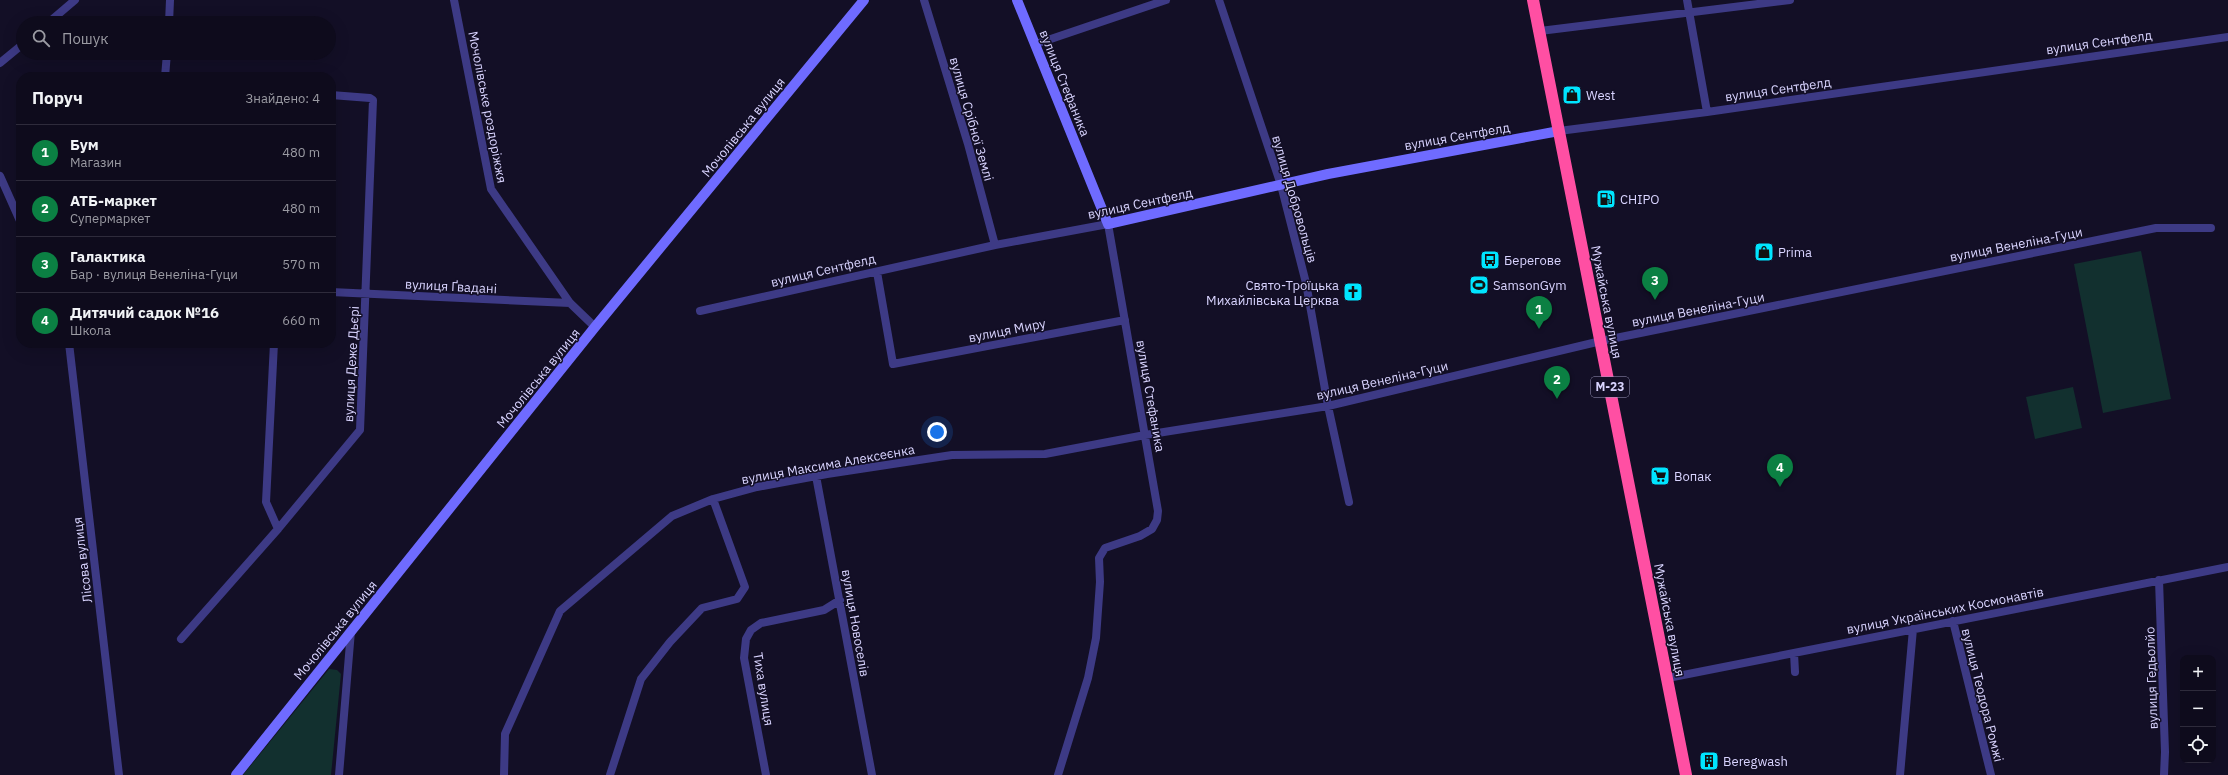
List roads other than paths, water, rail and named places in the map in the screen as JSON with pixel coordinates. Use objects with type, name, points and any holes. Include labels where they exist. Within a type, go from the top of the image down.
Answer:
[{"type":"highway","name":"Мужайська вулиця","points":[[1533,0],[1686,775]]},
{"type":"main road","name":"Мочолівська вулиця","points":[[236,775],[595,328],[864,0]]},
{"type":"main road","name":"вулиця Стефаника","points":[[1017,0],[1108,224]]},
{"type":"main road","name":"вулиця Сентфелд","points":[[1108,224],[1392,161],[1559,131]]},
{"type":"street","points":[[56,16],[75,0]]},
{"type":"street","points":[[169,16],[170,0]]},
{"type":"street","name":"Мочолівське роздоріжжя","points":[[454,0],[491,189],[570,303],[595,328]]},
{"type":"street","name":"вулиця Срібної Землі","points":[[924,0],[968,144],[995,245]]},
{"type":"street","points":[[1036,44],[1166,0]]},
{"type":"street","name":"вулиця Добровольців","points":[[1219,0],[1281,185],[1306,283],[1328,406],[1349,502]]},
{"type":"street","points":[[1687,0],[1707,112]]},
{"type":"street","points":[[1540,31],[1689,14],[1790,0]]},
{"type":"street","name":"вулиця Сентфелд","points":[[1559,131],[1707,112],[2228,37]]},
{"type":"street","points":[[0,63],[16,50]]},
{"type":"street","points":[[166,72],[167,60]]},
{"type":"street","name":"вулиця Деже Дьєрі","points":[[182,638],[278,529],[360,430],[373,100],[370,98],[336,95]]},
{"type":"street","points":[[0,176],[16,213]]},
{"type":"street","name":"вулиця Сентфелд","points":[[700,311],[995,245],[1108,224]]},
{"type":"street","name":"вулиця Стефаника","points":[[1058,775],[1088,678],[1096,638],[1100,582],[1099,558],[1105,548],[1140,536],[1152,529],[1157,520],[1158,511],[1108,224]]},
{"type":"street","name":"вулиця Венеліна-Гуци","points":[[1145,435],[1328,406],[1601,341],[2156,228],[2211,228]]},
{"type":"street","name":"вулиця Миру","points":[[877,272],[893,364],[1125,320]]},
{"type":"street","name":"вулиця Ґвадані","points":[[336,292],[570,303]]},
{"type":"street","name":"Лісова вулиця","points":[[70,348],[119,775]]},
{"type":"street","points":[[274,348],[266,502],[278,529]]},
{"type":"street","name":"вулиця Максима Алексеєнка","points":[[504,775],[506,734],[560,610],[672,516],[712,499],[757,487],[816,476],[952,455],[1045,454],[1145,435]]},
{"type":"street","name":"вулиця Новоселів","points":[[816,476],[872,775]]},
{"type":"street","points":[[610,775],[641,679],[670,642],[702,608],[738,599],[745,587],[712,499]]},
{"type":"street","name":"вулиця Українських Космонавтів","points":[[1668,678],[2228,567]]},
{"type":"street","name":"вулиця Гедьолйо","points":[[2159,580],[2165,752],[2164,775]]},
{"type":"street","name":"Тиха вулиця","points":[[766,775],[744,658],[746,639],[751,630],[761,623],[824,610],[840,600]]},
{"type":"street","name":"вулиця Теодора Ромжі","points":[[1953,621],[1991,775]]},
{"type":"street","points":[[1900,775],[1913,629]]},
{"type":"street","points":[[339,775],[351,630]]},
{"type":"street","points":[[1794,653],[1795,672]]},
{"type":"place","name":"West","points":[[1572,95]]},
{"type":"place","name":"CHIPO","points":[[1606,199]]},
{"type":"place","name":"Prima","points":[[1764,252]]},
{"type":"place","name":"Берегове","points":[[1490,260]]},
{"type":"place","name":"SamsonGym","points":[[1479,285]]},
{"type":"place","name":"Свято-Троїцька Михайлівська Церква","points":[[1353,292]]},
{"type":"place","name":"Галактика","points":[[1655,300]]},
{"type":"place","name":"Бум","points":[[1539,329]]},
{"type":"place","name":"АТБ-маркет","points":[[1557,399]]},
{"type":"place","name":"Вопак","points":[[1660,476]]},
{"type":"place","name":"Дитячий садок №16","points":[[1780,487]]},
{"type":"place","name":"Beregwash","points":[[1709,761]]}]
